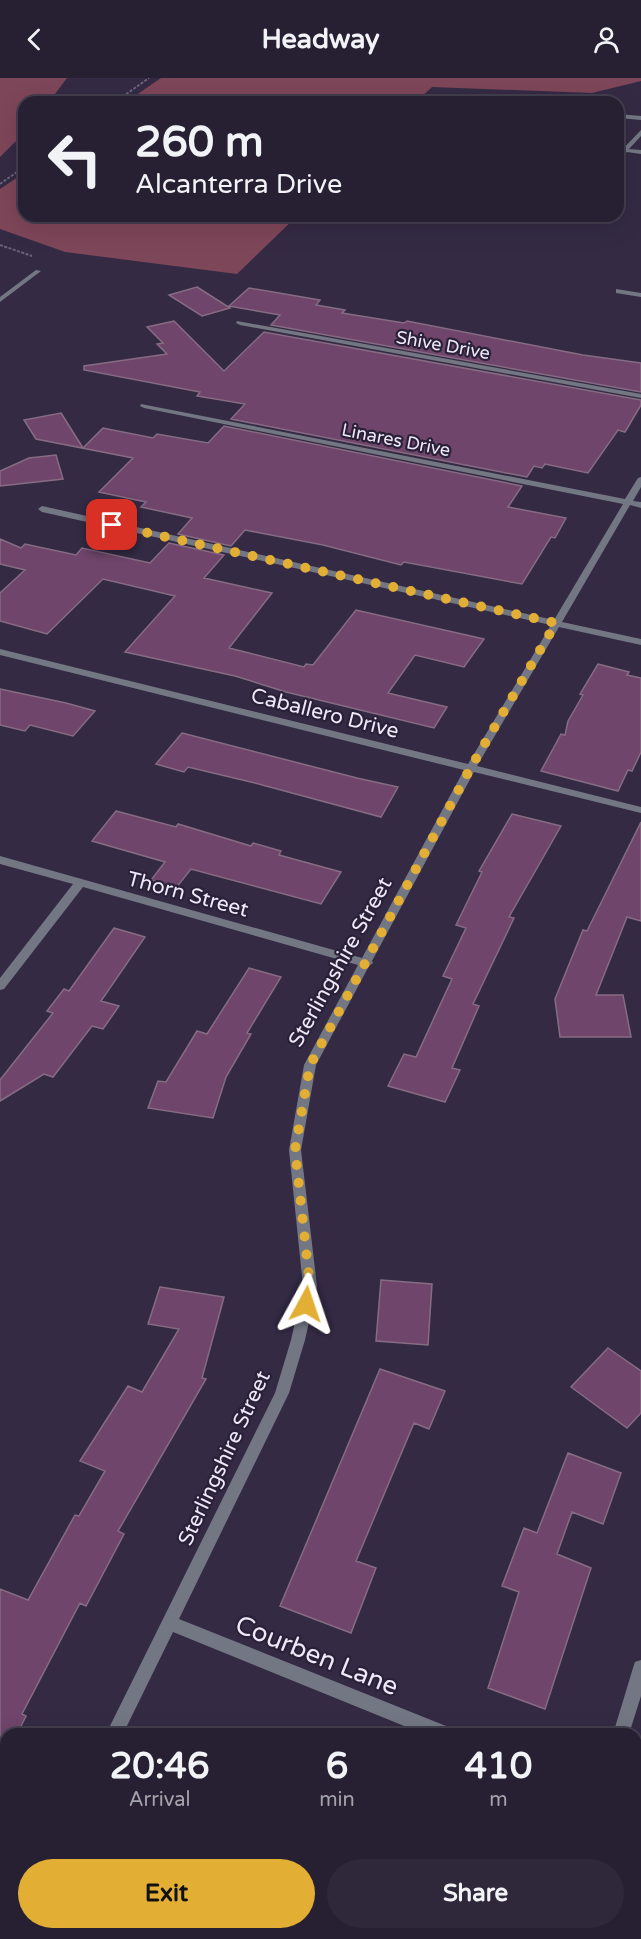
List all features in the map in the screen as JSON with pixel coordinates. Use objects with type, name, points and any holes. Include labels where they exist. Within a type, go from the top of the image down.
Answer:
[{"type":"street","points":[[624,117],[641,118]]},
{"type":"street","points":[[625,150],[641,132]]},
{"type":"street","points":[[625,150],[641,152]]},
{"type":"street","points":[[0,300],[38,271]]},
{"type":"street","points":[[619,291],[641,295]]},
{"type":"street","name":"Shive Drive","points":[[240,323],[641,396]]},
{"type":"street","name":"Linares Drive","points":[[144,406],[641,505]]},
{"type":"street","name":"Sterlingshire Street","points":[[117,1728],[282,1393],[298,1340],[310,1286],[295,1150],[301,1103],[310,1065],[471,767],[641,480]]},
{"type":"street","points":[[42,509],[641,642]]},
{"type":"street","name":"Caballero Drive","points":[[0,652],[641,810]]},
{"type":"street","name":"Thorn Street","points":[[0,860],[367,963]]},
{"type":"street","points":[[0,986],[79,884]]},
{"type":"street","name":"Courben Lane","points":[[170,1623],[431,1728]]},
{"type":"street","points":[[623,1728],[641,1668]]},
{"type":"path","points":[[123,96],[148,78]]},
{"type":"path","points":[[0,184],[18,171]]},
{"type":"path","points":[[0,245],[38,259],[42,265],[38,271]]},
{"type":"shaded area","points":[[0,78],[67,78],[54,96],[18,96],[18,139],[0,157]]},
{"type":"shaded area","points":[[161,78],[641,78],[641,81],[592,93],[432,87],[422,96],[135,96]]},
{"type":"shaded area","points":[[18,177],[18,222],[291,222],[237,274],[65,252],[0,229],[0,189]]},
{"type":"building","points":[[197,287],[230,308],[202,316],[169,295]]},
{"type":"building","points":[[249,288],[320,300],[316,305],[345,310],[342,313],[404,323],[407,321],[583,355],[641,363],[641,392],[271,325],[280,315],[229,306]]},
{"type":"building","points":[[174,321],[224,371],[264,332],[641,400],[641,405],[625,432],[618,430],[588,473],[545,464],[542,468],[534,466],[527,477],[231,419],[245,404],[197,396],[200,392],[84,370],[84,366],[167,354],[157,344],[163,343],[147,327]]},
{"type":"building","points":[[61,413],[83,448],[103,428],[153,438],[157,434],[208,443],[224,426],[522,486],[508,507],[566,518],[555,538],[551,537],[522,584],[404,562],[401,565],[323,545],[245,530],[231,546],[178,534],[192,518],[141,507],[146,502],[99,492],[133,458],[36,439],[24,420]]},
{"type":"building","points":[[56,455],[63,479],[0,486],[0,471],[29,458]]},
{"type":"building","points":[[0,539],[21,548],[25,544],[76,555],[82,548],[150,563],[169,543],[224,555],[204,578],[272,593],[229,648],[304,667],[306,664],[313,665],[356,610],[484,639],[464,667],[415,655],[388,693],[447,707],[434,728],[286,692],[235,676],[125,652],[175,596],[103,579],[47,634],[0,621],[0,593],[25,570],[0,564]]},
{"type":"building","points":[[598,664],[629,672],[627,675],[641,678],[641,752],[632,771],[628,770],[618,791],[541,771],[561,734],[565,735],[568,721],[583,695],[580,694]]},
{"type":"building","points":[[0,689],[95,711],[73,736],[30,725],[25,731],[0,725]]},
{"type":"building","points":[[182,733],[398,787],[381,817],[188,767],[184,772],[156,764]]},
{"type":"building","points":[[116,811],[176,827],[178,824],[251,846],[253,843],[281,851],[279,855],[341,872],[321,904],[191,869],[176,888],[151,880],[165,862],[92,841]]},
{"type":"building","points":[[512,814],[561,826],[509,917],[514,918],[473,1004],[479,1006],[452,1068],[460,1070],[445,1102],[388,1086],[404,1054],[416,1057],[452,979],[443,976],[466,928],[456,925],[482,872],[479,871]]},
{"type":"building","points":[[641,822],[641,921],[627,917],[596,995],[623,995],[631,1037],[560,1037],[555,999],[583,930],[587,931]]},
{"type":"building","points":[[114,928],[145,937],[101,1001],[119,1006],[103,1029],[92,1026],[53,1077],[44,1074],[0,1101],[0,1080],[53,1013],[47,1011],[64,989],[69,991]]},
{"type":"building","points":[[249,968],[281,977],[247,1033],[251,1034],[226,1077],[213,1118],[148,1108],[158,1081],[166,1082],[197,1031],[207,1034]]},
{"type":"building","points":[[381,1280],[432,1284],[428,1345],[376,1341]]},
{"type":"building","points":[[160,1287],[224,1297],[202,1378],[206,1379],[118,1531],[124,1534],[86,1606],[80,1603],[22,1714],[26,1716],[20,1728],[0,1728],[0,1589],[28,1600],[75,1515],[79,1516],[105,1471],[80,1461],[128,1386],[142,1392],[179,1329],[148,1324]]},
{"type":"building","points":[[608,1348],[641,1371],[641,1413],[627,1428],[571,1387]]},
{"type":"building","points":[[380,1369],[445,1391],[429,1429],[414,1423],[356,1561],[376,1568],[351,1633],[280,1606]]},
{"type":"building","points":[[568,1453],[621,1473],[603,1524],[572,1512],[557,1554],[591,1568],[545,1709],[488,1688],[519,1592],[502,1586],[524,1528],[537,1533]]},
{"type":"route","points":[[112,525],[556,623],[471,767],[310,1065],[301,1103],[295,1150],[310,1286],[306,1304]]}]
